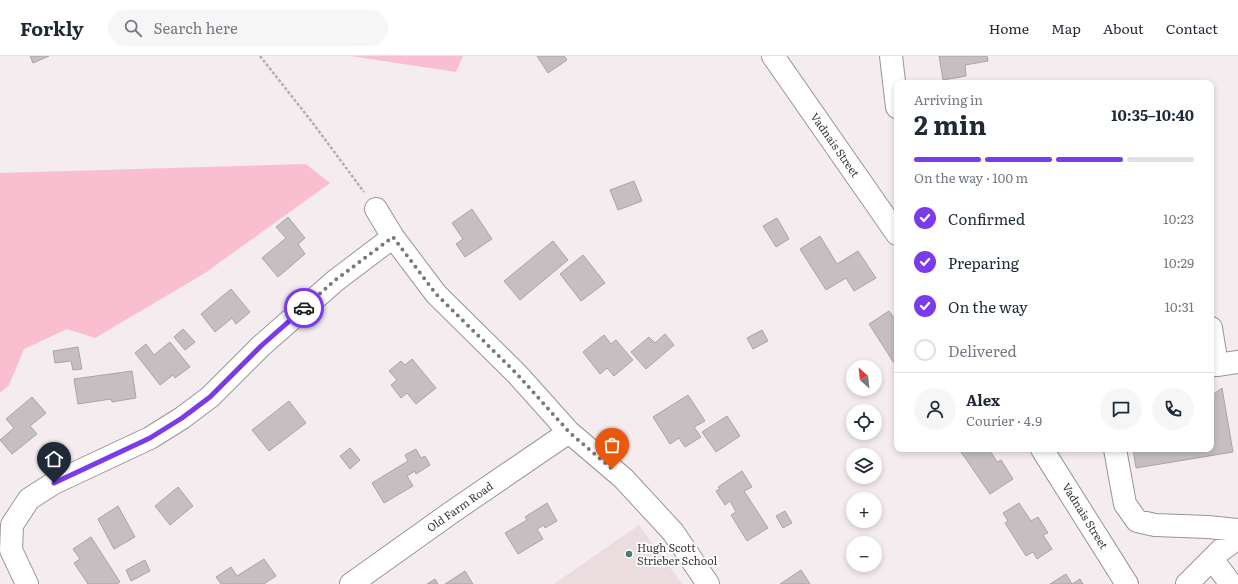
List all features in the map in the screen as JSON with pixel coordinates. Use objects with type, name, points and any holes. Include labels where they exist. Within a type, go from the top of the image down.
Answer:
[{"type":"street","name":"Vadnais Street","points":[[773,56],[894,230]]},
{"type":"street","points":[[891,56],[894,82]]},
{"type":"street","points":[[376,209],[393,237],[436,294],[517,374],[569,432],[623,478],[672,532],[708,584]]},
{"type":"street","points":[[27,584],[11,550],[12,524],[29,499],[54,483],[150,438],[182,418],[210,397],[261,346],[334,281],[393,237]]},
{"type":"street","points":[[1214,365],[1238,362]]},
{"type":"street","name":"Old Farm Road","points":[[351,584],[452,512],[569,432]]},
{"type":"street","name":"Vadnais Street","points":[[1044,452],[1127,584]]},
{"type":"street","points":[[1116,452],[1125,504],[1137,520],[1155,526],[1208,527],[1238,530]]},
{"type":"street","points":[[1187,584],[1220,551],[1238,538]]},
{"type":"street","points":[[1212,559],[1231,584]]},
{"type":"path","points":[[260,56],[312,122],[376,209]]},
{"type":"shaded area","points":[[351,56],[463,56],[456,72]]},
{"type":"shaded area","points":[[306,164],[330,183],[205,273],[95,338],[67,329],[24,349],[9,385],[0,393],[0,173]]},
{"type":"shaded area","name":"Hugh Scott Strieber School","points":[[639,525],[682,584],[554,584]]},
{"type":"building","points":[[30,56],[49,56],[33,63]]},
{"type":"building","points":[[537,56],[564,56],[567,60],[548,73]]},
{"type":"building","points":[[939,56],[987,56],[988,61],[965,65],[966,76],[943,80]]},
{"type":"building","points":[[634,181],[642,201],[618,210],[610,190]]},
{"type":"building","points":[[472,209],[492,239],[465,257],[456,244],[463,239],[452,223]]},
{"type":"building","points":[[288,217],[305,238],[298,244],[305,254],[278,277],[262,258],[286,238],[276,227]]},
{"type":"building","points":[[777,218],[789,239],[776,247],[763,226]]},
{"type":"building","points":[[820,236],[837,264],[858,251],[876,278],[854,291],[846,278],[826,290],[800,249]]},
{"type":"building","points":[[553,241],[568,260],[520,300],[504,281]]},
{"type":"building","points":[[583,255],[605,283],[581,301],[560,274]]},
{"type":"building","points":[[231,289],[250,312],[236,324],[232,318],[215,332],[201,314]]},
{"type":"building","points":[[889,311],[894,318],[894,363],[869,324]]},
{"type":"building","points":[[183,329],[195,342],[185,350],[174,337]]},
{"type":"building","points":[[762,330],[768,341],[753,349],[747,338]]},
{"type":"building","points":[[665,334],[674,345],[646,369],[631,352],[649,337],[655,343]]},
{"type":"building","points":[[604,335],[611,344],[616,340],[633,360],[614,376],[607,368],[600,374],[583,352]]},
{"type":"building","points":[[170,342],[190,367],[175,378],[173,375],[160,385],[135,353],[146,344],[154,355]]},
{"type":"building","points":[[78,347],[82,369],[73,370],[71,361],[55,363],[53,351]]},
{"type":"building","points":[[412,359],[436,388],[416,404],[407,393],[401,398],[391,385],[397,380],[389,371],[401,361],[405,365]]},
{"type":"building","points":[[132,371],[136,398],[112,402],[111,399],[78,404],[74,379]]},
{"type":"building","points":[[1222,388],[1233,452],[1136,468],[1133,452],[1214,452],[1214,394]]},
{"type":"building","points":[[688,395],[705,421],[694,427],[701,437],[685,447],[679,438],[670,444],[653,417]]},
{"type":"building","points":[[32,397],[46,413],[30,426],[37,434],[12,454],[0,440],[14,428],[6,419]]},
{"type":"building","points":[[289,401],[306,423],[269,451],[252,430]]},
{"type":"building","points":[[727,416],[740,436],[716,452],[702,432]]},
{"type":"building","points":[[350,448],[360,460],[350,469],[340,456]]},
{"type":"building","points":[[416,449],[421,458],[425,456],[430,465],[416,474],[415,471],[407,476],[413,486],[384,503],[372,483],[408,461],[405,455]]},
{"type":"building","points":[[961,452],[991,452],[997,462],[1001,460],[1013,479],[990,494]]},
{"type":"building","points":[[742,471],[752,487],[744,491],[768,528],[747,541],[731,515],[736,512],[730,501],[725,505],[716,491],[720,489],[718,487]]},
{"type":"building","points":[[178,487],[193,506],[170,525],[155,506]]},
{"type":"building","points":[[547,503],[557,521],[545,528],[544,525],[537,529],[543,539],[518,554],[505,533],[527,520],[525,517]]},
{"type":"building","points":[[1019,503],[1031,521],[1038,517],[1048,533],[1043,535],[1052,549],[1037,559],[1033,552],[1026,556],[1005,523],[1008,521],[1003,513]]},
{"type":"building","points":[[118,506],[135,537],[114,549],[98,519]]},
{"type":"building","points":[[785,511],[792,523],[783,528],[776,516]]},
{"type":"building","points":[[91,537],[120,582],[117,584],[88,584],[74,563],[80,559],[73,549]]},
{"type":"building","points":[[264,559],[276,576],[264,584],[221,584],[216,577],[231,567],[237,576]]},
{"type":"building","points":[[145,560],[150,571],[131,581],[126,570]]},
{"type":"building","points":[[801,570],[810,584],[780,584]]},
{"type":"building","points":[[465,571],[473,584],[445,584]]},
{"type":"building","points":[[1066,574],[1072,584],[1050,584]]},
{"type":"building","points":[[435,579],[438,584],[427,584]]},
{"type":"building","points":[[1080,579],[1083,584],[1072,584]]},
{"type":"way so far","points":[[304,308],[334,281],[393,237],[436,294],[517,374],[569,432],[612,469]]},
{"type":"place","name":"Hugh Scott Strieber School","points":[[629,554]]},
{"type":"route","points":[[54,483],[150,438],[182,418],[210,397],[261,346],[304,308]]}]
